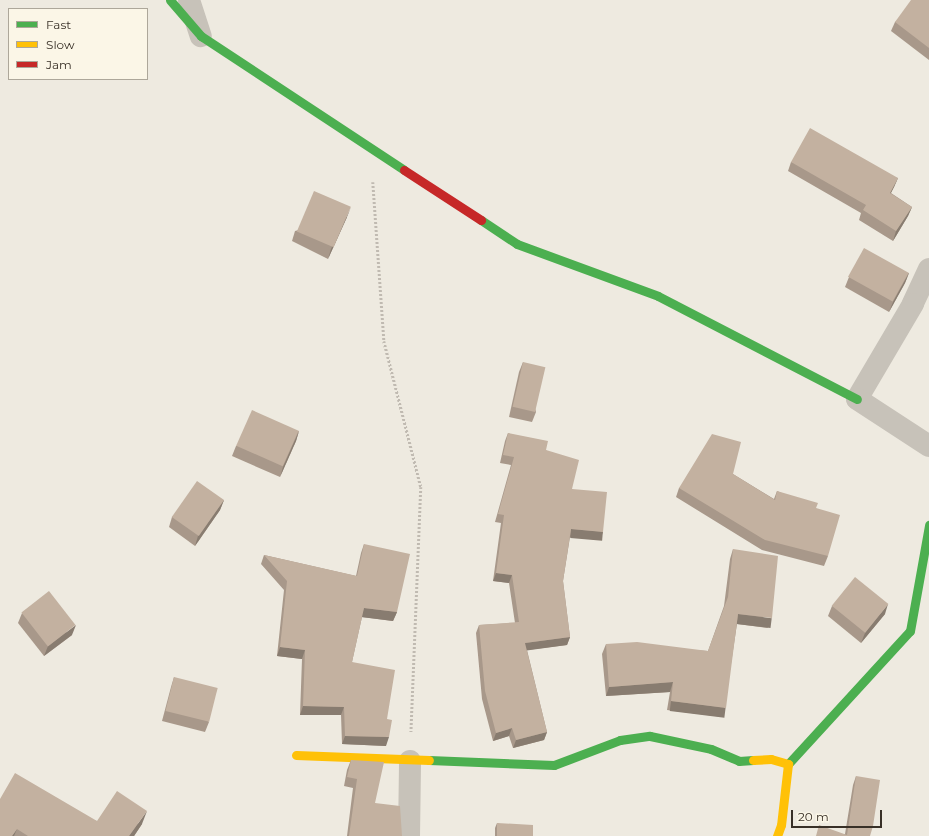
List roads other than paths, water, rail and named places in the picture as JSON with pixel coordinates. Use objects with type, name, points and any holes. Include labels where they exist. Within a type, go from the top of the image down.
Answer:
[{"type":"street","points":[[170,0],[201,36],[517,244],[658,296],[857,399],[929,446]]},
{"type":"street","points":[[189,0],[201,36]]},
{"type":"street","points":[[857,399],[913,304],[929,269]]},
{"type":"street","points":[[777,836],[781,825],[788,764],[910,631],[929,525]]},
{"type":"street","points":[[296,755],[410,761],[554,765],[620,740],[650,736],[711,749],[739,761],[771,759],[788,764]]},
{"type":"street","points":[[408,836],[410,761]]}]
